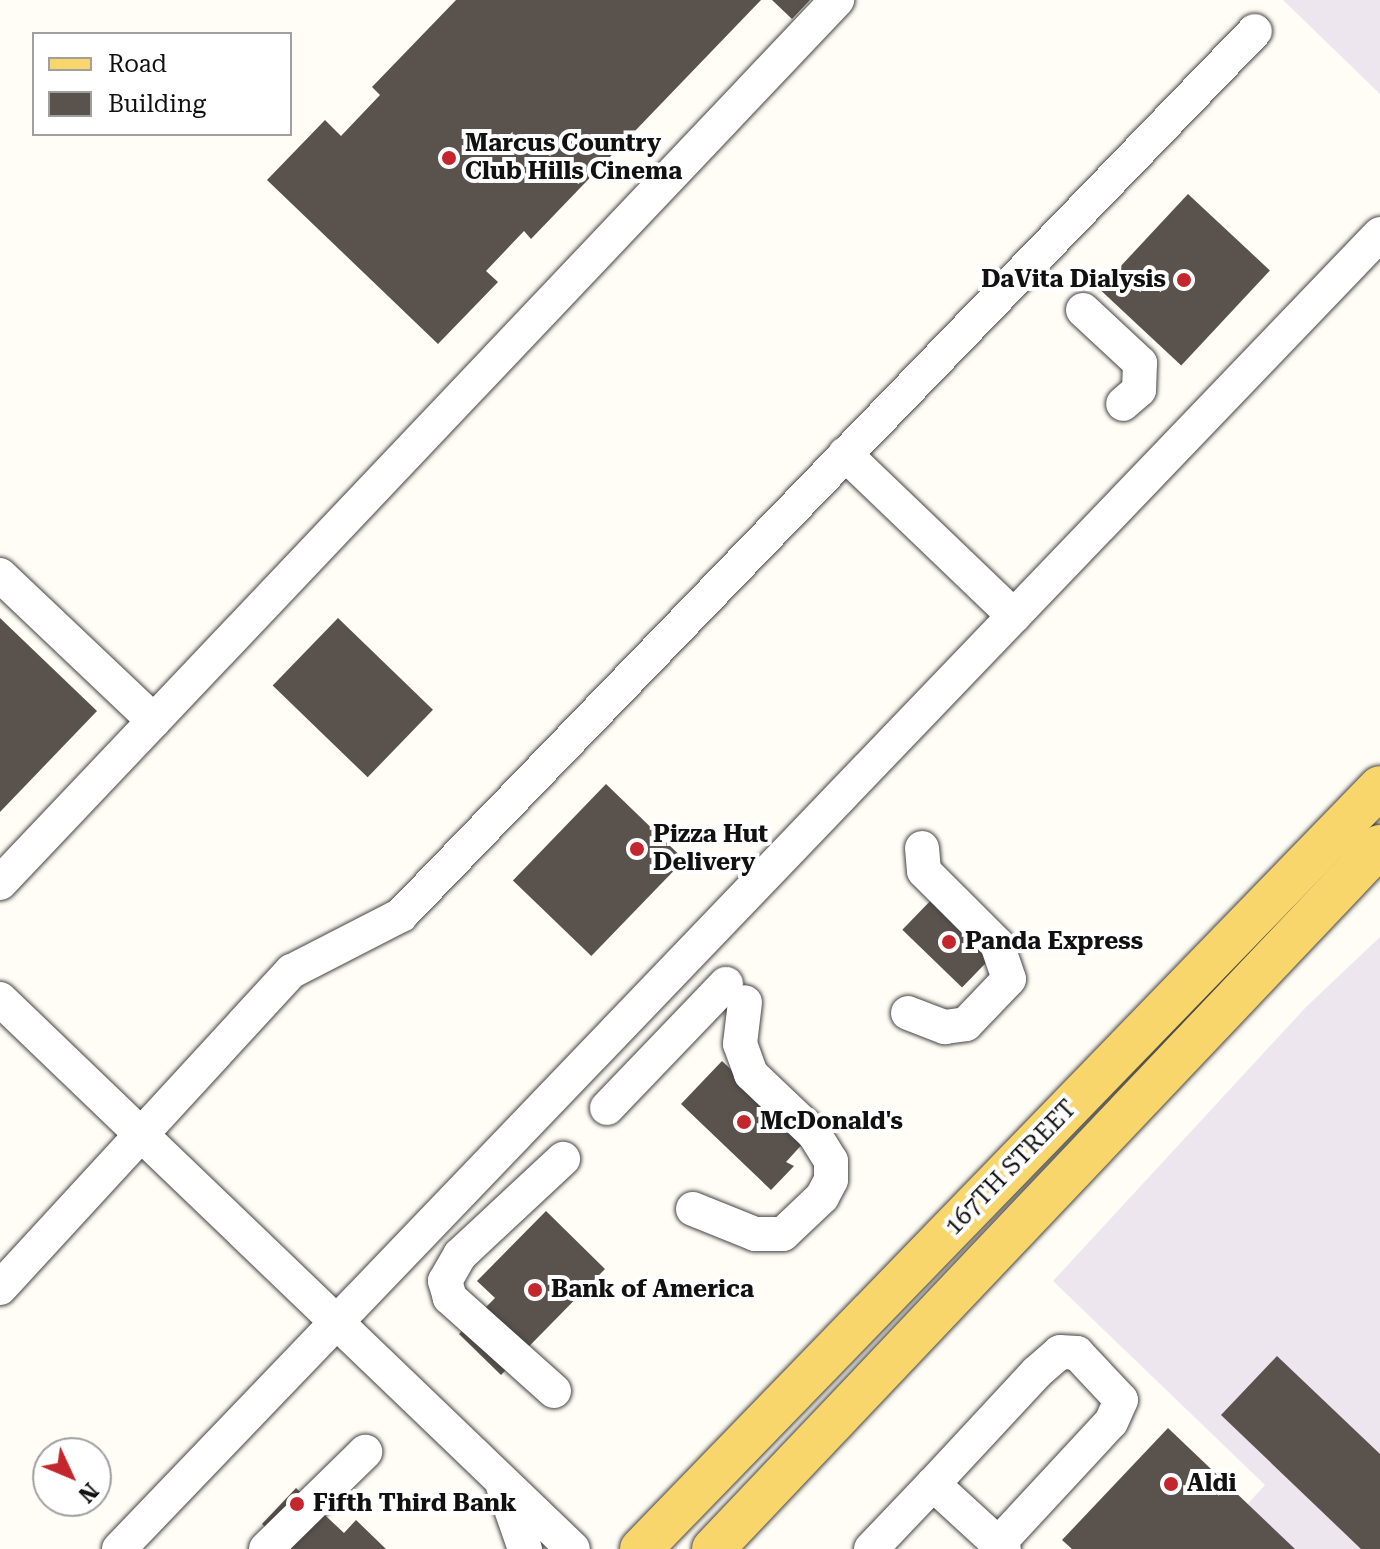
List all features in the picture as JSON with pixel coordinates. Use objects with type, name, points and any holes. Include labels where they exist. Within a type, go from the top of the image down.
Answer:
[{"type":"main road","name":"167TH STREET","points":[[641,1549],[1380,787]]},
{"type":"main road","name":"167TH STREET","points":[[713,1549],[1380,846]]},
{"type":"lane","points":[[0,883],[837,0]]},
{"type":"lane","points":[[0,1288],[144,1137],[292,971],[401,915],[1255,31]]},
{"type":"lane","points":[[119,1549],[1380,234]]},
{"type":"lane","points":[[1083,310],[1140,363],[1139,390],[1123,404]]},
{"type":"lane","points":[[845,454],[1014,616]]},
{"type":"lane","points":[[0,575],[154,721]]},
{"type":"lane","points":[[908,1013],[945,1027],[966,1024],[1009,979],[997,944],[924,871],[922,848]]},
{"type":"lane","points":[[607,1108],[735,993],[740,1044],[751,1074],[814,1134],[831,1161],[831,1180],[822,1197],[783,1234],[755,1234],[693,1209]]},
{"type":"lane","points":[[0,999],[573,1549]]},
{"type":"lane","points":[[554,1391],[450,1298],[445,1281],[460,1255],[563,1159]]},
{"type":"lane","points":[[871,1549],[1037,1372],[1060,1352],[1077,1353],[1121,1400],[1116,1411],[1001,1546],[933,1484]]},
{"type":"lane","points":[[266,1549],[365,1452]]},
{"type":"lane","points":[[500,1478],[525,1549]]},
{"type":"shaded area","points":[[1283,0],[1380,0],[1380,94]]},
{"type":"shaded area","points":[[1380,937],[1380,1549],[1206,1549],[1265,1485],[1053,1281],[1306,1007]]},
{"type":"building","name":"Marcus Country Club Hills Cinema","points":[[456,0],[761,0],[531,239],[524,231],[486,271],[498,282],[438,344],[267,180],[325,120],[341,136],[380,95],[372,87]]},
{"type":"building","points":[[772,0],[810,0],[792,19]]},
{"type":"building","name":"DaVita Dialysis","points":[[1188,194],[1270,270],[1181,365],[1099,289]]},
{"type":"building","points":[[0,618],[97,711],[0,812]]},
{"type":"building","points":[[338,618],[433,710],[368,777],[273,686]]},
{"type":"building","points":[[606,784],[684,860],[591,956],[513,880]]},
{"type":"building","name":"Panda Express","points":[[935,896],[995,954],[962,987],[902,930]]},
{"type":"building","name":"McDonald's","points":[[722,1061],[806,1140],[786,1162],[794,1166],[771,1190],[681,1104]]},
{"type":"building","name":"Bank of America","points":[[546,1211],[605,1269],[501,1375],[459,1334],[495,1298],[477,1281]]},
{"type":"building","points":[[1277,1356],[1380,1454],[1380,1549],[1361,1549],[1221,1415]]},
{"type":"building","name":"Aldi","points":[[1168,1428],[1295,1549],[1072,1549],[1062,1540]]},
{"type":"building","name":"Fifth Third Bank","points":[[296,1488],[344,1533],[356,1520],[386,1549],[288,1549],[262,1524]]},
{"type":"place","name":"Marcus Country Club Hills Cinema","points":[[449,158]]},
{"type":"place","name":"DaVita Dialysis","points":[[1184,280]]},
{"type":"place","name":"Pizza Hut Delivery","points":[[637,849]]},
{"type":"place","name":"Panda Express","points":[[949,942]]},
{"type":"place","name":"McDonald's","points":[[744,1122]]},
{"type":"place","name":"Bank of America","points":[[535,1290]]},
{"type":"place","name":"Aldi","points":[[1171,1484]]},
{"type":"place","name":"Fifth Third Bank","points":[[297,1504]]}]
